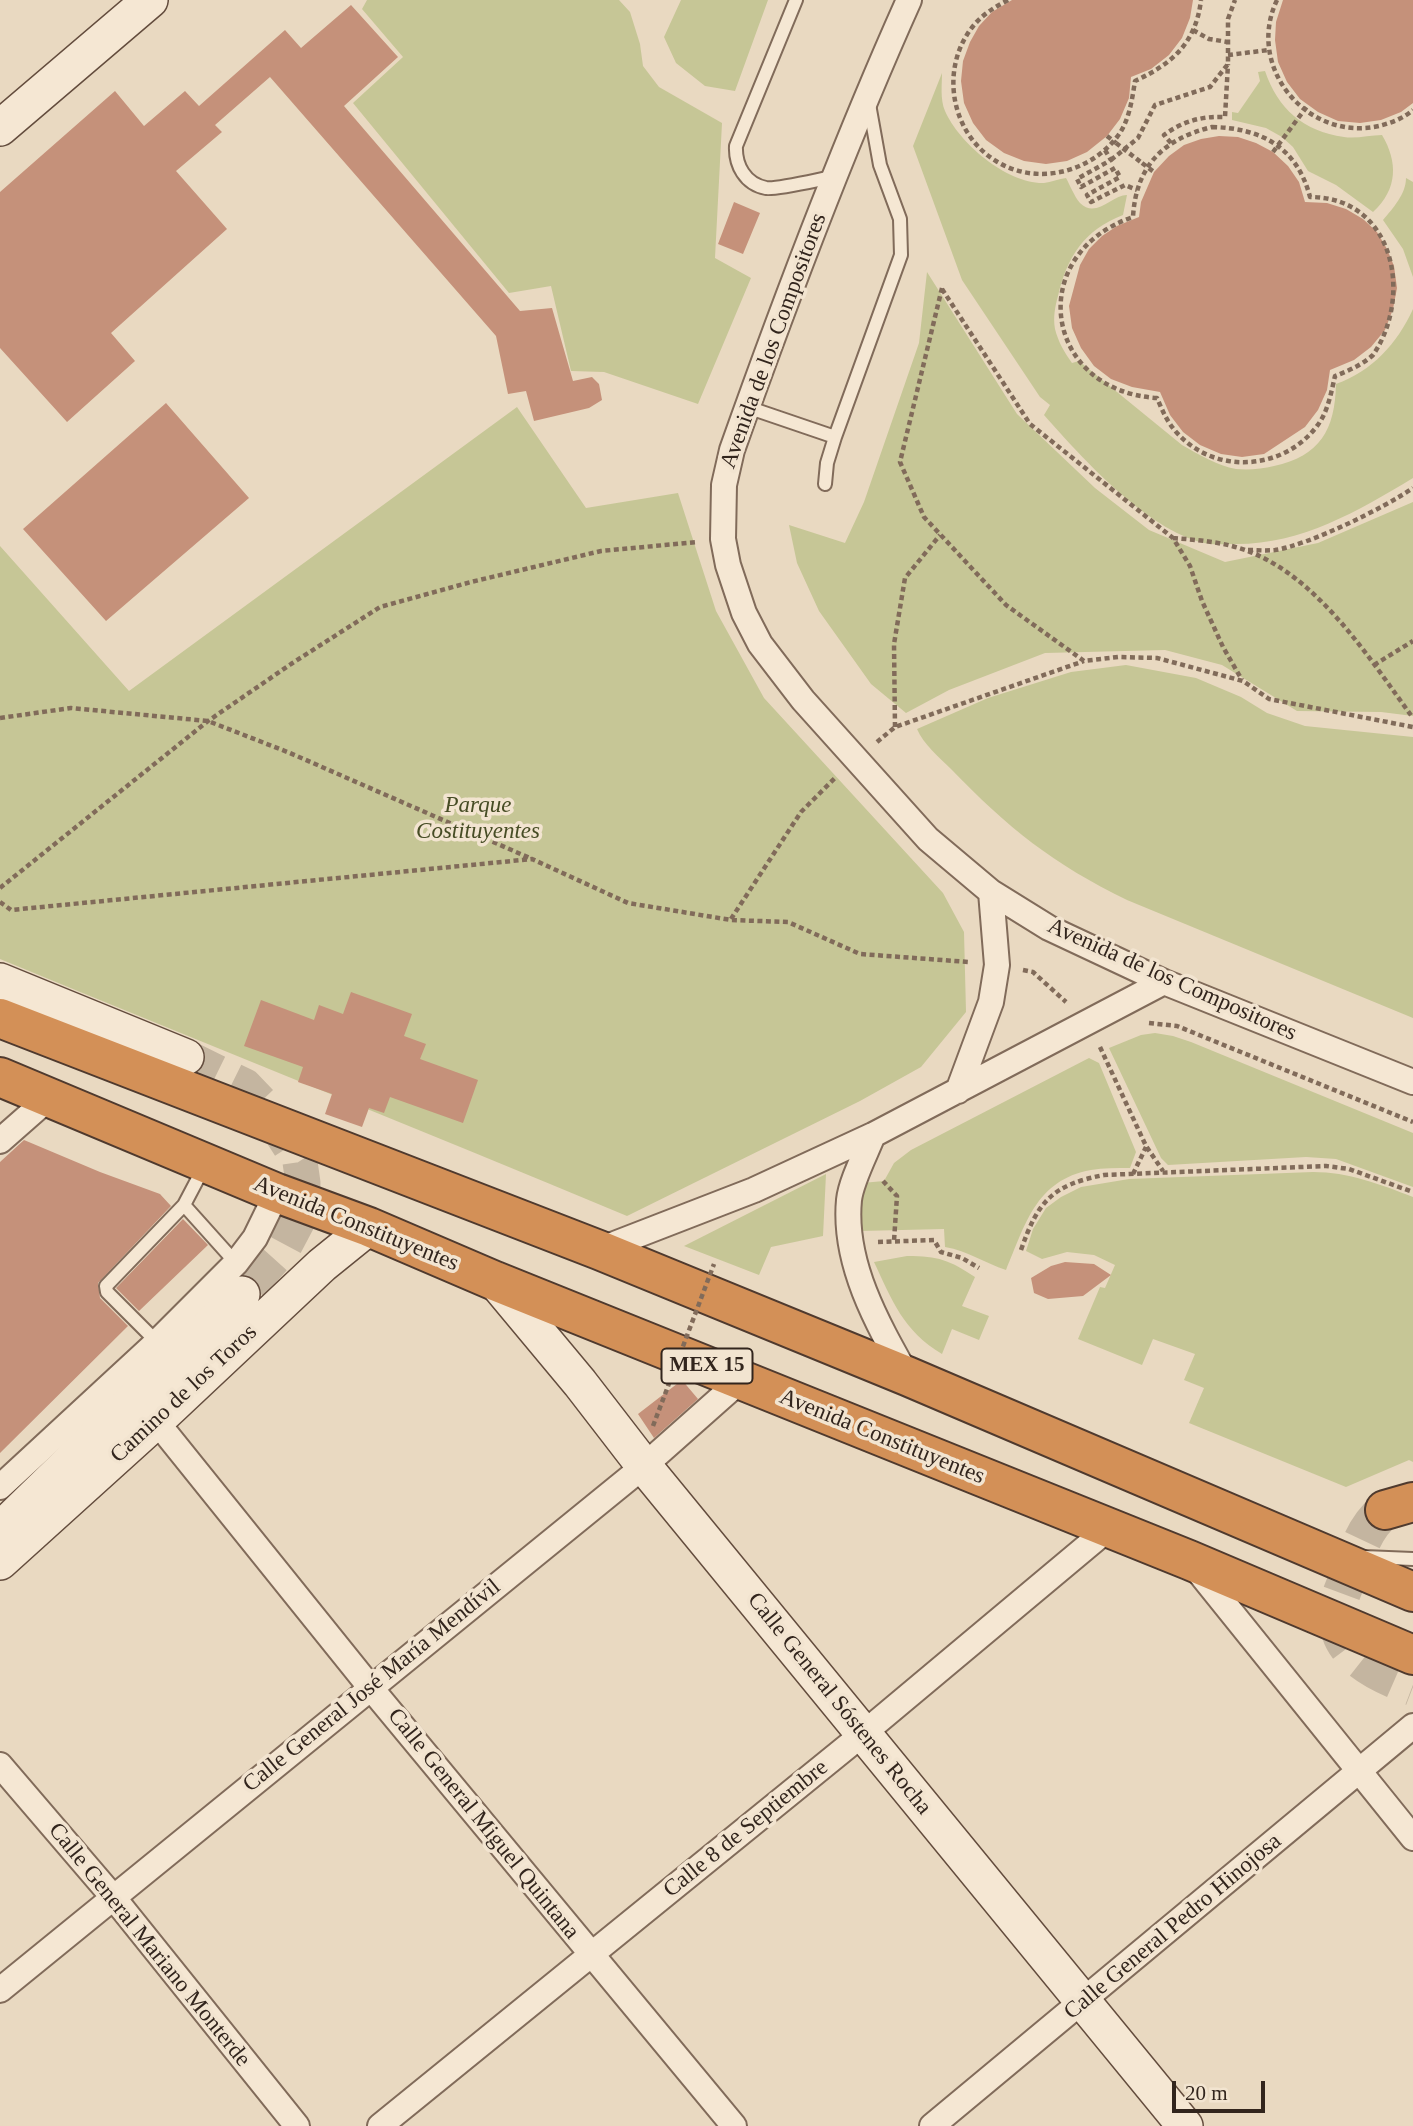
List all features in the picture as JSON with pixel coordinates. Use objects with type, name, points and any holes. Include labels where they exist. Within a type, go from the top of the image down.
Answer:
[{"type":"highway","name":"MEX 15","points":[[0,1018],[599,1251],[906,1376],[1413,1592]]},
{"type":"highway","name":"Avenida Constituyentes","points":[[0,1077],[276,1193],[369,1227],[495,1281],[1189,1560],[1413,1655]]},
{"type":"street","points":[[0,128],[150,0]]},
{"type":"street","name":"Avenida de los Compositores","points":[[909,0],[833,177],[732,450],[724,485],[723,539],[728,565],[744,613],[760,644],[777,668],[854,759],[928,839],[991,892],[1049,928],[1164,982],[1413,1082]]},
{"type":"street","points":[[958,1091],[991,1002],[997,965],[991,892]]},
{"type":"street","points":[[0,981],[186,1057]]},
{"type":"street","points":[[599,1251],[754,1190],[873,1135],[1164,982]]},
{"type":"street","points":[[0,1141],[50,1097]]},
{"type":"street","points":[[873,1135],[849,1198],[849,1243],[863,1288],[879,1326],[906,1376]]},
{"type":"street","points":[[0,1488],[157,1342],[239,1278],[276,1193]]},
{"type":"street","name":"Camino de los Toros","points":[[0,1562],[156,1422],[322,1265],[369,1227]]},
{"type":"street","name":"Camino de los Toros","points":[[0,1530],[239,1278]]},
{"type":"street","name":"Calle General Sóstenes Rocha","points":[[495,1281],[580,1383],[643,1466],[1185,2126]]},
{"type":"street","name":"Calle General José María Mendívil","points":[[0,1990],[643,1466],[741,1380]]},
{"type":"street","name":"Calle General Miguel Quintana","points":[[156,1422],[370,1687],[734,2126]]},
{"type":"street","name":"Calle 8 de Septiembre","points":[[380,2126],[864,1733],[1109,1528]]},
{"type":"street","points":[[1189,1560],[1413,1838]]},
{"type":"street","name":"Calle General Pedro Hinojosa","points":[[932,2126],[1413,1726]]},
{"type":"street","name":"Calle General Mariano Monterde","points":[[0,1765],[113,1897],[297,2126]]},
{"type":"lane","points":[[796,0],[736,146],[736,159],[745,177],[766,188],[833,177]]},
{"type":"lane","points":[[825,484],[827,463],[835,437],[901,255],[900,219],[880,165],[867,94]]},
{"type":"lane","points":[[747,407],[835,437]]},
{"type":"lane","points":[[157,1342],[107,1292],[106,1286],[184,1205],[205,1164]]},
{"type":"lane","points":[[184,1205],[239,1278]]},
{"type":"lane","points":[[1327,1557],[1413,1559]]},
{"type":"path","points":[[1008,0],[989,10],[973,26],[961,44],[954,65],[956,109],[965,129],[979,147],[996,161],[1017,170],[1038,174],[1060,173],[1081,166],[1115,142],[1128,116],[1135,81],[1169,62],[1185,46],[1193,30],[1201,0]]},
{"type":"path","points":[[1171,143],[1164,135],[1174,128],[1198,119],[1225,117],[1228,19],[1235,0]]},
{"type":"path","points":[[1277,0],[1268,33],[1269,50],[1276,76],[1288,95],[1304,111],[1334,125],[1367,129],[1388,124],[1413,110]]},
{"type":"path","points":[[1193,30],[1209,39],[1228,42]]},
{"type":"path","points":[[1228,54],[1269,50]]},
{"type":"path","points":[[1137,190],[1125,185],[1091,202],[1087,195],[1120,177],[1115,168],[1081,187],[1077,179],[1111,160],[1138,138],[1155,106],[1210,87],[1228,64]]},
{"type":"path","points":[[1273,152],[1308,105]]},
{"type":"path","points":[[1390,241],[1368,215],[1347,203],[1325,197],[1310,197],[1306,181],[1294,161],[1278,146],[1257,133],[1212,127],[1189,133],[1171,143],[1148,167],[1137,190],[1133,217],[1097,234],[1081,249],[1069,268],[1062,289],[1060,311],[1064,332],[1074,353],[1087,370],[1104,384],[1125,394],[1157,398],[1166,419],[1180,436],[1197,450],[1217,459],[1239,463],[1282,455],[1301,442],[1317,426],[1328,405],[1335,376],[1371,357],[1387,340],[1392,329]]},
{"type":"path","points":[[1107,136],[1154,172]]},
{"type":"path","points":[[1105,150],[1111,160]]},
{"type":"path","points":[[1243,681],[1223,647],[1190,566],[1172,538],[1030,424],[942,288],[900,462],[924,517],[1006,605],[1084,661],[1118,657],[1157,657],[1243,681],[1269,699],[1413,727]]},
{"type":"path","points":[[1247,550],[1276,550],[1301,542],[1339,527],[1413,488]]},
{"type":"path","points":[[895,727],[894,644],[905,579],[940,535]]},
{"type":"path","points":[[1172,538],[1211,541],[1247,550],[1283,568],[1358,642],[1413,718]]},
{"type":"path","points":[[0,888],[208,721],[380,607],[601,551],[723,539]]},
{"type":"path","points":[[1374,665],[1413,641]]},
{"type":"path","points":[[0,718],[71,708],[208,721],[290,752],[628,903],[731,920],[788,922],[860,954],[997,965],[1033,972],[1087,1022],[1146,1146],[1163,1171]]},
{"type":"path","points":[[0,902],[11,910],[532,859]]},
{"type":"path","points":[[1137,1028],[1149,1023],[1177,1026],[1413,1122]]},
{"type":"path","points":[[1133,1174],[1146,1146]]},
{"type":"path","points":[[1021,1250],[1029,1226],[1042,1204],[1061,1188],[1083,1179],[1104,1175],[1326,1166],[1349,1169],[1413,1192]]},
{"type":"path","points":[[877,1174],[897,1196],[894,1241]]},
{"type":"path","points":[[849,1243],[934,1240],[941,1252],[962,1258],[979,1268]]},
{"type":"path","points":[[653,1426],[714,1264]]},
{"type":"green space","points":[[367,0],[619,0],[630,12],[640,44],[643,66],[659,87],[722,123],[715,258],[751,278],[698,404],[604,372],[571,371],[551,286],[509,293],[353,103],[403,57],[362,9]]},
{"type":"green space","points":[[681,0],[768,0],[735,91],[705,86],[676,63],[664,37]]},
{"type":"green space","points":[[1265,71],[1285,107],[1304,124],[1344,137],[1382,135],[1391,155],[1393,175],[1387,194],[1373,212],[1336,185],[1308,171],[1293,147],[1282,137],[1266,128],[1232,120],[1232,112],[1238,113],[1260,81],[1258,72]]},
{"type":"green space","points":[[942,73],[942,102],[952,123],[973,148],[1000,169],[1030,182],[1044,183],[1066,178],[1080,203],[1092,209],[1127,195],[1123,215],[1109,221],[1088,237],[1079,246],[1066,269],[1055,308],[1054,325],[1072,363],[1079,361],[1182,445],[1215,462],[1236,469],[1265,468],[1290,461],[1314,448],[1328,428],[1336,384],[1361,372],[1382,355],[1399,334],[1413,309],[1413,478],[1326,524],[1303,533],[1256,543],[1210,544],[1182,535],[1138,508],[1117,490],[1077,452],[1044,415],[1050,405],[1040,397],[962,280],[913,146]]},
{"type":"green space","points":[[1406,178],[1413,182],[1413,277],[1403,249],[1383,220],[1395,206]]},
{"type":"green space","points":[[927,272],[1017,414],[1095,488],[1149,530],[1225,562],[1318,543],[1413,502],[1413,716],[1381,712],[1297,711],[1222,665],[1165,650],[1045,653],[949,690],[906,713],[871,684],[819,611],[797,563],[789,525],[845,543],[864,502],[919,343]]},
{"type":"green space","name":"Parque Costituyentes","points":[[517,407],[586,508],[678,493],[716,611],[764,698],[943,893],[964,932],[966,1012],[921,1067],[860,1101],[627,1216],[0,959],[0,546],[129,691]]},
{"type":"green space","points":[[1126,665],[1196,678],[1241,697],[1267,713],[1305,726],[1413,737],[1413,1018],[1127,900],[1076,873],[1012,827],[992,809],[932,750],[917,729],[988,698],[1071,672]]},
{"type":"green space","points":[[1155,1033],[1191,1042],[1413,1133],[1413,1187],[1336,1159],[1306,1157],[1168,1165],[1161,1158],[1109,1048],[1141,1035]]},
{"type":"green space","points":[[1089,1058],[1099,1063],[1136,1152],[1130,1168],[1091,1170],[1072,1175],[1057,1184],[1045,1194],[1026,1222],[1006,1270],[945,1247],[944,1229],[860,1231],[859,1198],[862,1183],[884,1181],[894,1163],[911,1150]]},
{"type":"green space","points":[[1313,1172],[1351,1176],[1413,1197],[1413,1462],[1409,1460],[1346,1487],[1189,1423],[1204,1388],[1184,1380],[1195,1354],[1153,1339],[1142,1365],[1078,1339],[1100,1287],[1105,1288],[1115,1265],[1094,1255],[1067,1252],[1042,1259],[1026,1251],[1033,1229],[1046,1208],[1081,1187],[1129,1179]]},
{"type":"green space","points":[[826,1174],[823,1236],[771,1247],[759,1275],[684,1246]]},
{"type":"green space","points":[[907,1256],[943,1260],[975,1277],[962,1306],[989,1316],[979,1340],[952,1329],[942,1354],[908,1325],[893,1302],[874,1262]]},
{"type":"building","points":[[1012,0],[1193,0],[1190,18],[1182,38],[1169,55],[1151,69],[1131,77],[1129,98],[1120,119],[1107,136],[1087,152],[1067,161],[1046,164],[1024,161],[1004,153],[986,140],[973,123],[964,103],[961,81],[963,61],[970,42],[979,26],[992,12]]},
{"type":"building","points":[[1283,0],[1413,0],[1413,103],[1401,112],[1381,120],[1360,123],[1338,121],[1318,112],[1300,99],[1287,82],[1278,62],[1276,22]]},
{"type":"building","points":[[351,5],[398,57],[344,106],[520,311],[552,308],[573,381],[592,377],[599,384],[602,400],[589,408],[534,421],[526,391],[508,394],[496,336],[270,77],[215,125],[222,132],[176,171],[227,229],[111,333],[135,361],[67,422],[0,348],[0,192],[115,91],[144,126],[185,91],[199,106],[285,30],[301,48]]},
{"type":"building","points":[[1219,136],[1238,137],[1273,152],[1288,166],[1299,182],[1305,202],[1327,203],[1346,209],[1363,219],[1377,232],[1387,249],[1394,266],[1397,288],[1385,330],[1371,347],[1354,360],[1330,370],[1327,390],[1318,410],[1305,427],[1264,454],[1242,457],[1221,454],[1200,445],[1183,432],[1170,415],[1160,392],[1132,387],[1111,379],[1094,366],[1081,348],[1072,328],[1069,306],[1080,265],[1089,249],[1117,226],[1139,217],[1141,202],[1154,172],[1184,145]]},
{"type":"building","points":[[734,202],[760,213],[743,254],[718,244]]},
{"type":"building","points":[[166,403],[249,498],[106,621],[23,529]]},
{"type":"building","points":[[351,992],[412,1014],[404,1036],[426,1044],[420,1059],[478,1080],[463,1123],[390,1097],[384,1113],[369,1108],[362,1127],[325,1114],[332,1094],[298,1082],[303,1067],[244,1046],[261,1000],[314,1020],[319,1005],[343,1014]]},
{"type":"building","points":[[24,1140],[160,1194],[171,1206],[98,1283],[100,1298],[128,1326],[0,1453],[0,1162]]},
{"type":"building","points":[[183,1219],[208,1245],[139,1311],[116,1288]]},
{"type":"building","points":[[1065,1262],[1094,1264],[1111,1275],[1083,1296],[1048,1299],[1034,1293],[1031,1278],[1051,1266]]},
{"type":"building","points":[[682,1380],[698,1399],[654,1438],[638,1414]]},
{"type":"tunnel","points":[[186,1057],[245,1086],[263,1105],[300,1162],[303,1183],[302,1213],[284,1247],[242,1294]]},
{"type":"tunnel","points":[[1385,1510],[1372,1523],[1360,1546],[1339,1601],[1338,1619],[1341,1634],[1358,1658],[1370,1667],[1413,1687]]}]
